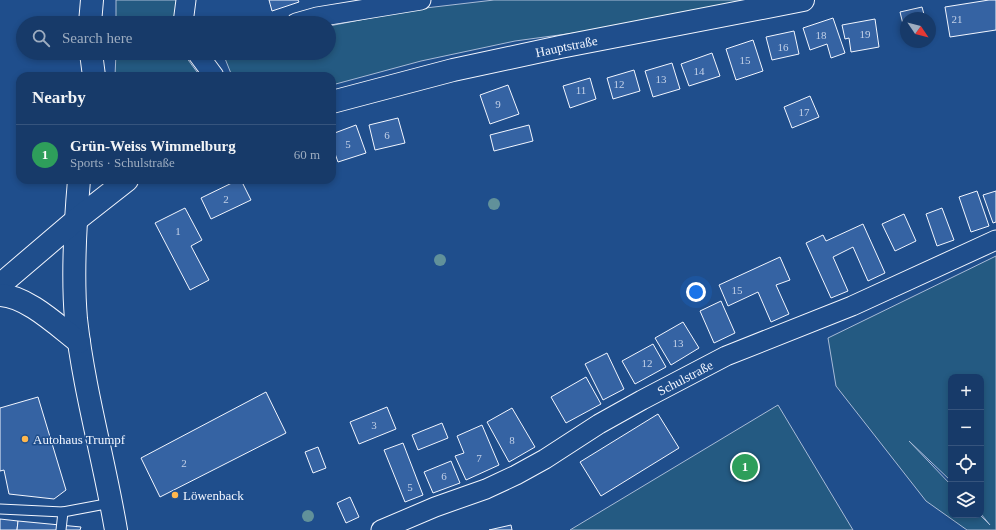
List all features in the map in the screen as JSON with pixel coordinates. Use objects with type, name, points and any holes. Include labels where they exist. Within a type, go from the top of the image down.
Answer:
[{"type":"main road","points":[[91,16],[92,0]]},
{"type":"main road","name":"Hauptstraße","points":[[336,101],[453,70],[545,50],[803,0]]},
{"type":"main road","points":[[86,72],[87,60]]},
{"type":"main road","points":[[92,60],[93,72]]},
{"type":"main road","points":[[79,184],[74,283],[79,342],[88,398],[116,530]]},
{"type":"main road","points":[[0,285],[76,220],[122,184]]},
{"type":"main road","points":[[0,295],[7,295],[26,303],[79,342]]},
{"type":"street","points":[[184,16],[186,0]]},
{"type":"street","points":[[324,16],[421,0]]},
{"type":"street","points":[[205,60],[212,72]]},
{"type":"street","name":"Schulstraße","points":[[381,530],[435,507],[486,489],[516,475],[642,400],[726,356],[852,306],[996,240]]},
{"type":"lane","points":[[0,509],[63,512],[111,503]]},
{"type":"lane","points":[[61,530],[63,512]]},
{"type":"shaded area","points":[[116,0],[177,0],[176,16],[116,16]]},
{"type":"shaded area","points":[[494,0],[767,0],[596,30],[515,41],[421,61],[336,84],[336,72],[230,72],[226,60],[336,60],[336,25],[417,9]]},
{"type":"shaded area","points":[[116,60],[188,60],[197,72],[115,72]]},
{"type":"shaded area","points":[[996,256],[996,530],[967,530],[950,518],[983,518],[990,525],[984,518],[984,374],[948,374],[948,478],[909,441],[948,482],[948,517],[926,501],[836,386],[828,338]]},
{"type":"shaded area","points":[[778,405],[853,530],[570,530]]},
{"type":"building","points":[[269,0],[298,0],[299,2],[272,11]]},
{"type":"building","points":[[996,0],[996,30],[950,37],[945,7]]},
{"type":"building","points":[[922,7],[923,12],[900,12]]},
{"type":"building","points":[[833,18],[845,53],[831,58],[827,44],[810,50],[803,28]]},
{"type":"building","points":[[875,19],[879,47],[851,52],[849,38],[845,39],[842,25]]},
{"type":"building","points":[[794,31],[799,54],[772,60],[766,37]]},
{"type":"building","points":[[753,40],[763,71],[736,80],[726,49]]},
{"type":"building","points":[[712,53],[720,76],[689,86],[681,64]]},
{"type":"building","points":[[672,63],[680,89],[653,97],[645,71]]},
{"type":"building","points":[[634,70],[640,91],[613,99],[607,78]]},
{"type":"building","points":[[590,78],[596,99],[570,108],[563,86]]},
{"type":"building","points":[[508,85],[519,114],[490,124],[480,95]]},
{"type":"building","points":[[810,96],[819,117],[792,128],[784,107]]},
{"type":"building","points":[[398,118],[405,143],[375,150],[369,125]]},
{"type":"building","points":[[356,125],[366,153],[338,162],[336,156],[336,132]]},
{"type":"building","points":[[529,125],[533,141],[494,151],[490,135]]},
{"type":"building","points":[[230,184],[243,184],[251,200],[211,219],[201,198]]},
{"type":"building","points":[[977,191],[989,226],[971,232],[959,197]]},
{"type":"building","points":[[996,191],[996,222],[993,223],[983,195]]},
{"type":"building","points":[[185,208],[202,240],[191,246],[209,280],[190,290],[155,223]]},
{"type":"building","points":[[942,208],[954,240],[937,246],[926,214]]},
{"type":"building","points":[[904,214],[916,241],[895,251],[882,224]]},
{"type":"building","points":[[863,224],[885,273],[868,281],[853,247],[833,257],[848,291],[831,298],[806,243],[823,235],[826,241]]},
{"type":"building","points":[[780,257],[790,280],[776,285],[789,314],[771,322],[758,292],[728,306],[719,285]]},
{"type":"building","points":[[721,301],[735,333],[714,343],[700,311]]},
{"type":"building","points":[[683,322],[699,348],[671,365],[655,338]]},
{"type":"building","points":[[653,344],[666,367],[635,384],[622,361]]},
{"type":"building","points":[[607,353],[624,389],[603,400],[585,364]]},
{"type":"building","points":[[586,377],[601,404],[566,423],[551,397]]},
{"type":"building","points":[[266,392],[286,433],[160,497],[141,458]]},
{"type":"building","name":"Autohaus Trumpf","points":[[38,397],[66,490],[54,499],[9,494],[4,470],[0,471],[0,408]]},
{"type":"building","points":[[387,407],[396,429],[359,444],[350,422]]},
{"type":"building","points":[[512,408],[535,447],[509,462],[487,422]]},
{"type":"building","points":[[658,414],[679,448],[601,496],[580,462]]},
{"type":"building","points":[[442,423],[448,438],[418,450],[412,435]]},
{"type":"building","points":[[482,425],[499,465],[466,480],[455,456],[464,453],[457,436]]},
{"type":"building","points":[[403,443],[423,495],[405,502],[384,450]]},
{"type":"building","points":[[318,447],[326,468],[313,473],[305,452]]},
{"type":"building","points":[[451,461],[460,483],[433,493],[424,472]]},
{"type":"building","points":[[350,497],[359,517],[346,523],[337,503]]},
{"type":"building","points":[[0,519],[18,521],[17,530],[0,530]]},
{"type":"building","points":[[18,521],[81,527],[80,530],[17,530]]},
{"type":"building","points":[[511,525],[512,530],[489,530]]},
{"type":"place","name":"Autohaus Trumpf","points":[[25,439]]},
{"type":"place","name":"Grün-Weiss Wimmelburg","points":[[745,467]]},
{"type":"place","name":"Löwenback","points":[[175,495]]}]
